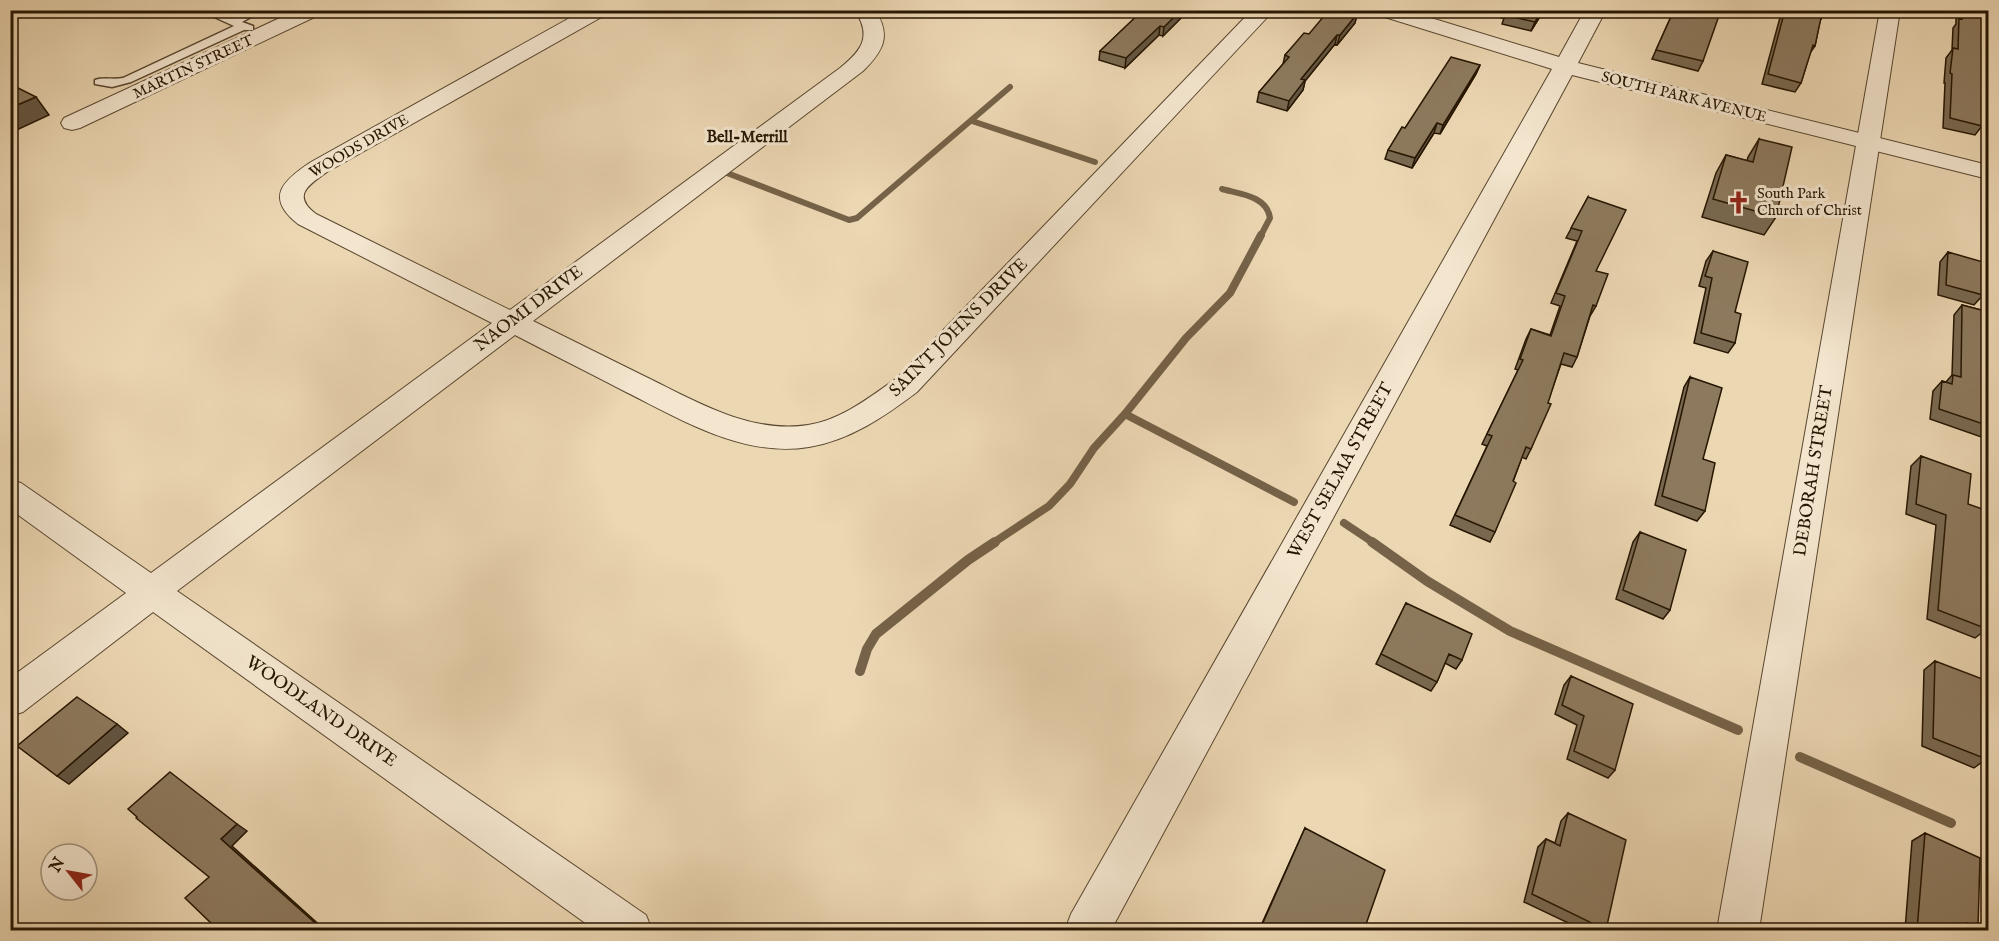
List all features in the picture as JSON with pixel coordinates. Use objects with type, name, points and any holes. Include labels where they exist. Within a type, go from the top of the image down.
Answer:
[{"type":"street","name":"MARTIN STREET","points":[[72,123],[314,10]]},
{"type":"street","name":"WOODS DRIVE","points":[[513,321],[307,219],[290,205],[289,197],[300,181],[319,167],[600,10]]},
{"type":"street","name":"NAOMI DRIVE","points":[[10,700],[860,63],[870,52],[875,41],[875,29],[865,10]]},
{"type":"street","name":"SAINT JOHNS DRIVE","points":[[513,321],[700,417],[730,429],[788,439],[819,435],[848,424],[876,409],[907,385],[1264,10]]},
{"type":"street","name":"SOUTH PARK AVENUE","points":[[1382,10],[1565,66],[1989,172]]},
{"type":"street","name":"WEST SELMA STREET","points":[[1087,930],[1596,10]]},
{"type":"street","name":"DEBORAH STREET","points":[[1738,930],[1890,10]]},
{"type":"street","name":"WOODLAND DRIVE","points":[[10,492],[631,930]]},
{"type":"lane","points":[[204,10],[264,34]]},
{"type":"lane","points":[[99,82],[112,84],[127,80],[238,24],[258,10]]},
{"type":"building","points":[[1143,10],[1181,10],[1126,58],[1100,51]]},
{"type":"building","points":[[1329,10],[1343,10],[1357,14],[1301,79],[1305,80],[1289,101],[1259,92],[1289,57],[1285,55],[1304,33],[1309,34]]},
{"type":"building","points":[[1508,10],[1542,10],[1535,22],[1505,15]]},
{"type":"building","points":[[1674,10],[1721,10],[1703,61],[1656,50]]},
{"type":"building","points":[[1785,10],[1825,10],[1824,14],[1822,13],[1815,46],[1813,45],[1801,83],[1768,74]]},
{"type":"building","points":[[1962,10],[1989,10],[1989,53],[1987,82],[1983,81],[1982,126],[1950,118],[1952,74],[1950,73],[1953,48],[1958,49],[1959,18],[1962,19]]},
{"type":"building","points":[[1451,57],[1480,65],[1443,125],[1437,123],[1415,158],[1388,150],[1402,127],[1405,128]]},
{"type":"building","points":[[10,84],[36,97],[10,108]]},
{"type":"building","points":[[1759,139],[1792,147],[1776,217],[1713,199],[1726,155],[1753,162]]},
{"type":"building","points":[[1588,197],[1626,210],[1596,271],[1608,274],[1596,306],[1593,305],[1577,357],[1564,353],[1548,403],[1551,404],[1531,449],[1526,447],[1513,481],[1516,483],[1495,532],[1455,515],[1492,436],[1487,434],[1523,360],[1520,359],[1531,329],[1551,336],[1565,296],[1556,293],[1582,231],[1571,228]]},
{"type":"building","points":[[1713,251],[1748,262],[1735,312],[1741,314],[1735,343],[1701,333],[1712,278],[1705,276]]},
{"type":"building","points":[[1948,252],[1983,262],[1983,295],[1946,285]]},
{"type":"building","points":[[1962,305],[1989,312],[1989,426],[1939,409],[1942,381],[1952,384],[1953,375],[1961,377]]},
{"type":"building","points":[[1690,377],[1722,388],[1703,459],[1715,463],[1705,511],[1662,496]]},
{"type":"building","points":[[1921,456],[1971,474],[1968,504],[1988,511],[1985,554],[1989,556],[1987,629],[1938,610],[1946,515],[1916,504]]},
{"type":"building","points":[[1640,532],[1686,550],[1670,610],[1623,590]]},
{"type":"building","points":[[1406,603],[1472,634],[1462,660],[1449,654],[1437,682],[1381,654]]},
{"type":"building","points":[[1935,661],[1985,680],[1986,759],[1933,738]]},
{"type":"building","points":[[1571,676],[1633,704],[1615,770],[1574,751],[1584,716],[1562,705]]},
{"type":"building","points":[[77,697],[117,724],[57,776],[17,746]]},
{"type":"building","points":[[170,772],[237,824],[221,839],[323,930],[211,930],[215,927],[185,898],[209,877],[128,809]]},
{"type":"building","points":[[1568,813],[1626,840],[1606,930],[1532,894],[1546,839],[1560,846]]},
{"type":"building","points":[[1305,828],[1385,870],[1364,930],[1272,930],[1262,925]]},
{"type":"building","points":[[1925,833],[1980,858],[1978,928],[1967,923],[1967,930],[1917,930]]},
{"type":"waterway","points":[[727,173],[849,220],[857,218],[1010,87]]},
{"type":"waterway","points":[[972,121],[1095,162]]},
{"type":"waterway","points":[[1222,189],[1252,197],[1264,205],[1270,218],[1260,237]]},
{"type":"waterway","points":[[1125,414],[1186,338],[1230,293],[1261,235]]},
{"type":"waterway","points":[[993,543],[1049,506],[1070,484],[1094,448],[1125,414]]},
{"type":"waterway","points":[[1125,414],[1294,502]]},
{"type":"waterway","points":[[1344,523],[1374,543]]},
{"type":"waterway","points":[[860,671],[867,649],[876,634],[968,560],[995,542]]},
{"type":"waterway","points":[[1372,542],[1427,581],[1510,631],[1738,730]]},
{"type":"waterway","points":[[1800,757],[1951,823]]},
{"type":"place","name":"South Park Church of Christ","points":[[1739,202]]},
{"type":"district","name":"Bell-Merrill","points":[[747,138]]}]
